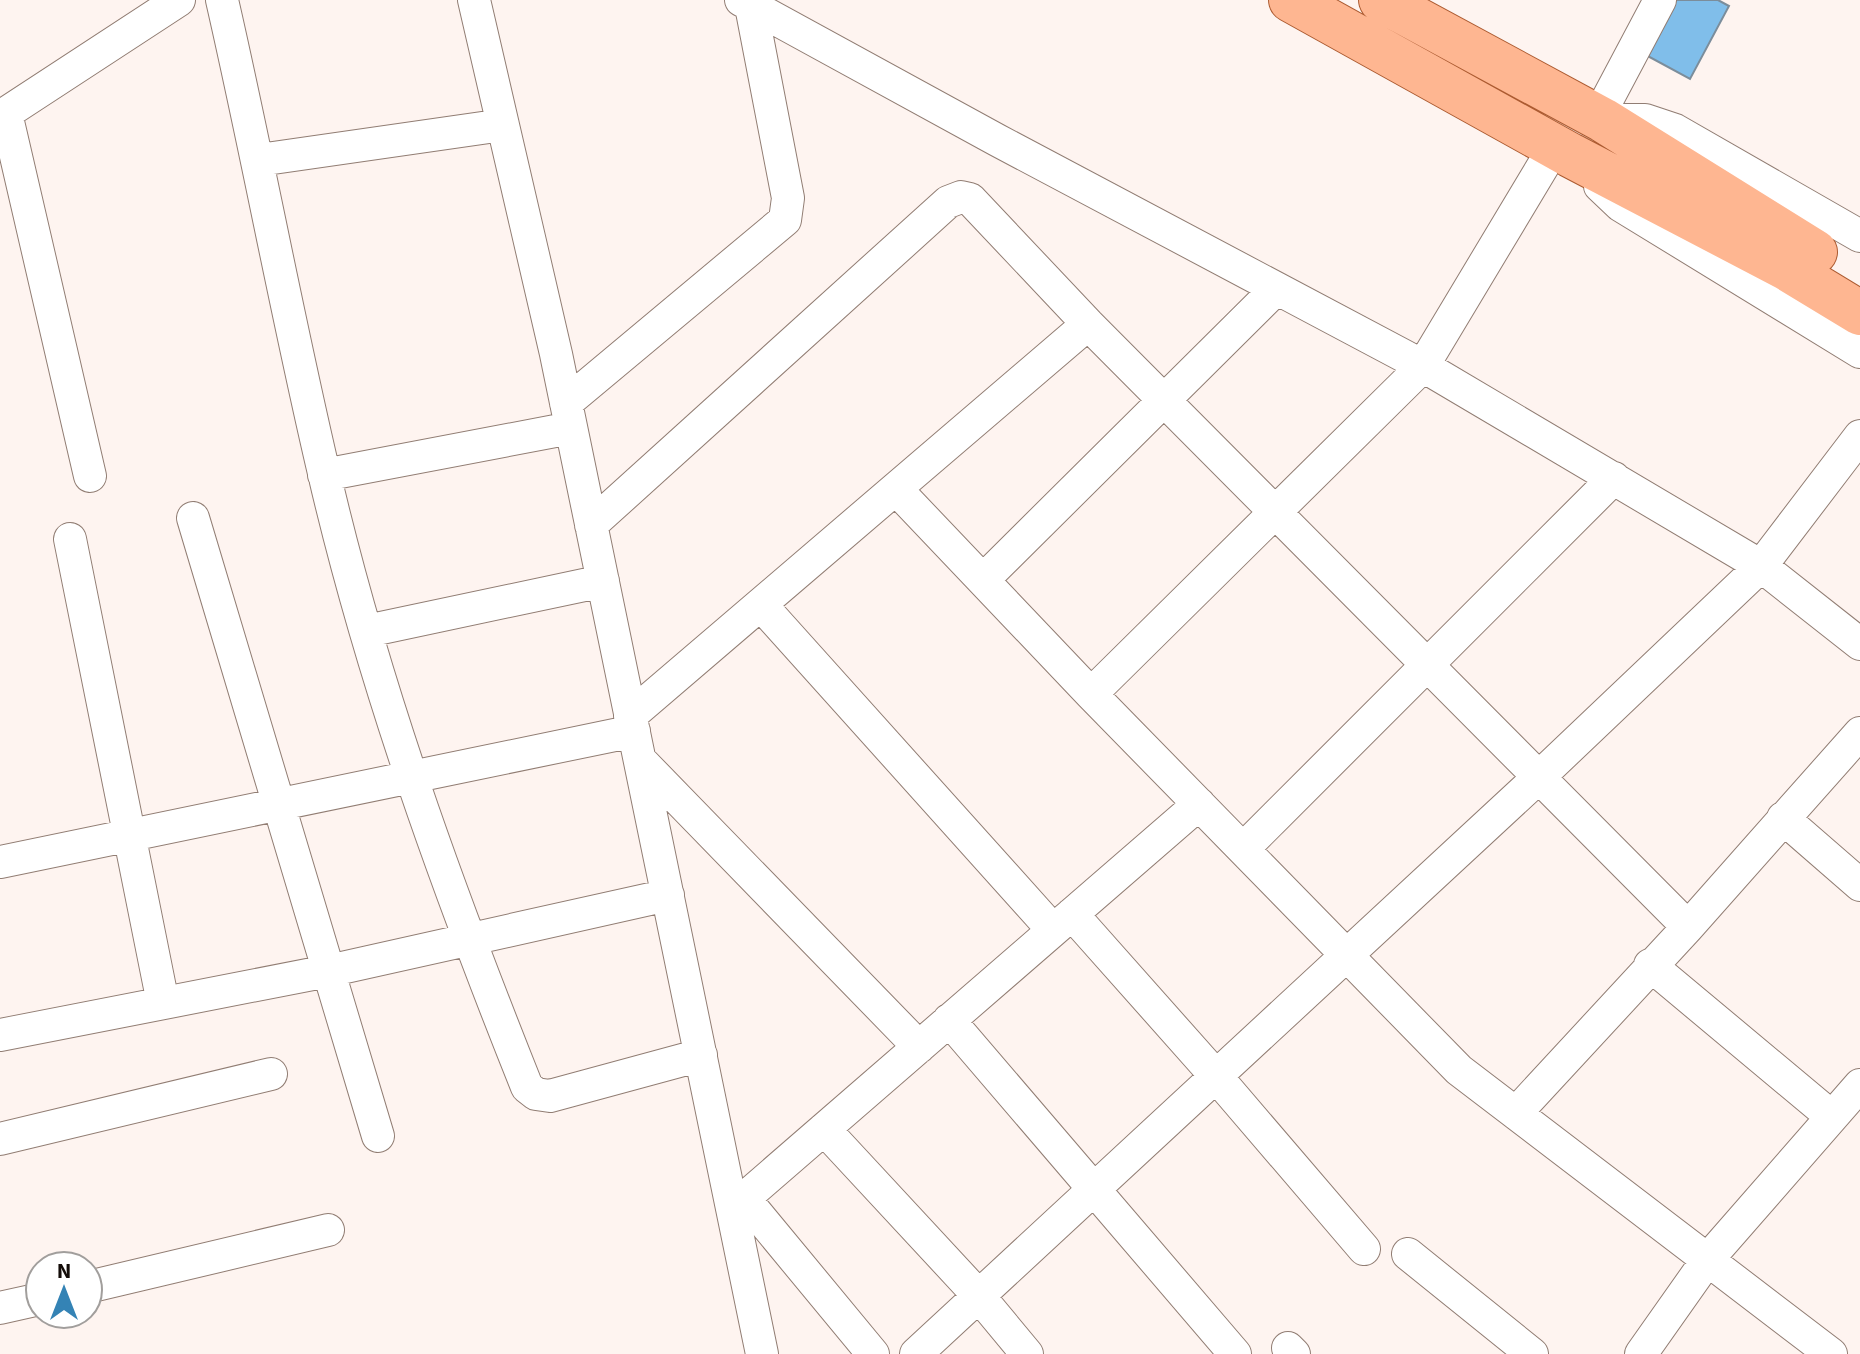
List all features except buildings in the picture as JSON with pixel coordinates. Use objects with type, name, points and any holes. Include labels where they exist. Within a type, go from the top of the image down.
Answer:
[{"type":"main road","points":[[1291,0],[1562,150],[1789,254],[1860,279]]},
{"type":"main road","points":[[1381,0],[1600,118],[1789,254],[1860,313]]},
{"type":"street","points":[[90,476],[3,115],[179,0]]},
{"type":"street","points":[[222,0],[259,160],[324,475],[367,631],[410,778],[469,941],[527,1087],[536,1094],[550,1096],[701,1055]]},
{"type":"street","points":[[474,0],[569,415],[701,1055],[739,1203],[762,1354]]},
{"type":"street","points":[[1660,0],[1600,118],[1645,120],[1675,130],[1860,236]]},
{"type":"street","points":[[324,475],[569,415],[785,220],[788,198],[746,3]]},
{"type":"street","points":[[746,3],[1423,366],[1761,566],[1860,644]]},
{"type":"street","points":[[259,160],[503,125]]},
{"type":"street","points":[[1091,694],[1423,366],[1562,150],[1620,205],[1860,352]]},
{"type":"street","points":[[591,525],[955,198],[970,199],[1088,324],[1688,927]]},
{"type":"street","points":[[983,580],[1276,289]]},
{"type":"street","points":[[0,862],[410,778],[635,736],[762,606],[1088,324]]},
{"type":"street","points":[[916,1354],[1539,777],[1761,566],[1860,436]]},
{"type":"street","points":[[1243,849],[1614,478]]},
{"type":"street","points":[[896,489],[1091,694],[1459,1070],[1831,1354]]},
{"type":"street","points":[[193,518],[378,1136]]},
{"type":"street","points":[[70,539],[163,1003]]},
{"type":"street","points":[[367,631],[603,581]]},
{"type":"street","points":[[762,606],[1062,922],[1215,1075],[1364,1249]]},
{"type":"street","points":[[1516,1113],[1688,927],[1860,733]]},
{"type":"street","points":[[635,736],[919,1047]]},
{"type":"street","points":[[739,1203],[1199,804]]},
{"type":"street","points":[[1783,818],[1860,885]]},
{"type":"street","points":[[0,1035],[328,971],[668,895]]},
{"type":"street","points":[[1641,1354],[1708,1259],[1850,1101],[1650,965]]},
{"type":"street","points":[[949,1020],[1235,1354]]},
{"type":"street","points":[[0,1139],[271,1074]]},
{"type":"street","points":[[824,1129],[978,1295],[1027,1354]]},
{"type":"street","points":[[739,1203],[873,1354]]},
{"type":"street","points":[[104,1283],[328,1230]]},
{"type":"street","points":[[1408,1254],[1532,1354]]},
{"type":"street","points":[[0,1308],[24,1303]]}]
